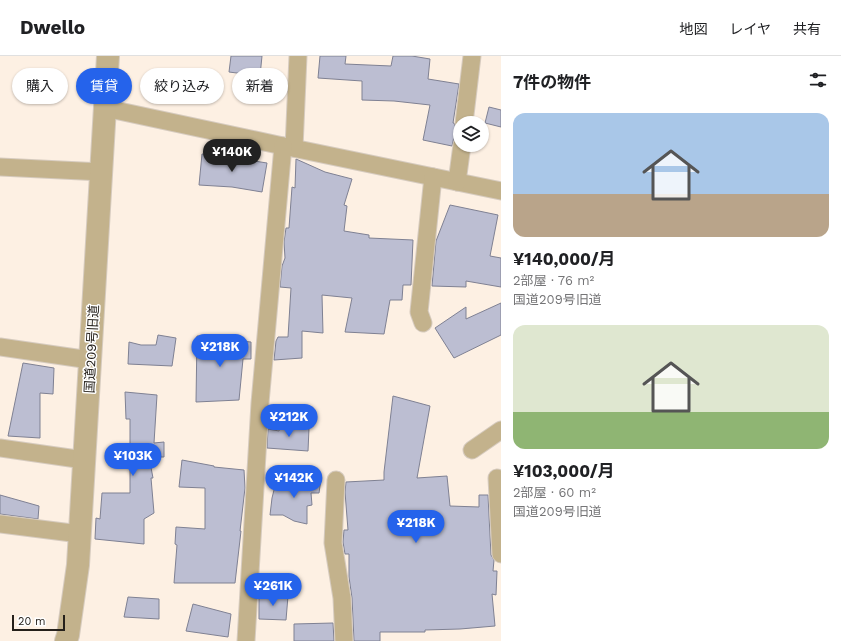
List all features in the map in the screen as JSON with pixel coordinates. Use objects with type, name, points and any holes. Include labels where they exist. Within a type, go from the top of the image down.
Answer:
[{"type":"street","name":"国道209号旧道","points":[[66,641],[78,565],[108,56]]},
{"type":"street","points":[[246,641],[260,403],[298,56]]},
{"type":"street","points":[[465,116],[472,56]]},
{"type":"street","points":[[105,108],[501,191]]},
{"type":"street","points":[[458,182],[461,152]]},
{"type":"street","points":[[0,167],[102,172]]},
{"type":"street","points":[[423,323],[419,312],[433,177]]},
{"type":"street","points":[[0,347],[90,360]]},
{"type":"street","points":[[472,450],[501,430]]},
{"type":"street","points":[[0,448],[84,460]]},
{"type":"street","points":[[496,478],[501,554]]},
{"type":"street","points":[[336,480],[333,543],[342,598],[344,641]]},
{"type":"street","points":[[0,524],[80,534]]},
{"type":"building","points":[[231,56],[262,56],[261,68],[232,68],[232,72],[229,72]]},
{"type":"building","points":[[320,56],[346,56],[345,64],[391,66],[393,56],[412,56],[430,59],[428,79],[459,84],[453,116],[452,146],[423,140],[430,105],[394,101],[362,100],[362,81],[318,78]]},
{"type":"building","points":[[489,107],[501,110],[501,127],[489,124],[489,116],[487,116]]},
{"type":"building","points":[[202,154],[229,156],[267,163],[262,192],[232,187],[199,185]]},
{"type":"building","points":[[296,159],[325,172],[352,179],[344,205],[347,206],[344,231],[369,235],[369,238],[413,240],[411,285],[403,285],[402,300],[390,300],[384,334],[345,332],[352,298],[322,295],[323,333],[302,331],[302,358],[274,360],[276,341],[278,337],[288,337],[291,288],[280,287],[282,266],[285,258],[284,242],[286,228],[289,228],[292,187],[295,188]]},
{"type":"building","points":[[450,205],[498,215],[490,256],[501,258],[501,287],[466,281],[466,287],[432,286],[436,241]]},
{"type":"building","points":[[501,303],[501,335],[454,358],[435,328],[466,307],[466,319]]},
{"type":"building","points":[[158,335],[176,338],[172,366],[128,364],[129,342],[141,345],[156,345]]},
{"type":"building","points":[[197,336],[217,337],[217,339],[251,342],[251,359],[243,359],[239,400],[196,402]]},
{"type":"building","points":[[23,363],[54,368],[53,394],[40,393],[40,438],[8,436]]},
{"type":"building","points":[[125,392],[157,395],[154,443],[164,442],[164,457],[149,457],[153,478],[151,478],[154,513],[144,519],[144,544],[95,539],[96,518],[100,519],[102,493],[130,493],[130,419],[126,419]]},
{"type":"building","points":[[393,396],[430,406],[417,478],[447,476],[450,506],[479,507],[479,495],[488,495],[491,555],[494,560],[493,571],[497,571],[496,595],[492,594],[495,626],[425,630],[425,632],[380,632],[380,641],[354,641],[352,598],[349,577],[349,554],[345,554],[343,542],[344,530],[348,530],[345,492],[346,482],[384,480]]},
{"type":"building","points":[[280,425],[309,428],[308,451],[267,448],[268,429],[279,431]]},
{"type":"building","points":[[182,460],[214,467],[244,470],[245,488],[235,583],[174,583],[177,545],[175,544],[176,527],[205,529],[205,488],[179,487]]},
{"type":"building","points":[[301,477],[321,479],[319,493],[311,493],[312,505],[307,506],[307,524],[294,521],[283,515],[270,515],[276,482],[301,482]]},
{"type":"building","points":[[0,495],[39,506],[38,519],[0,514]]},
{"type":"building","points":[[259,595],[288,596],[286,620],[259,619]]},
{"type":"building","points":[[128,597],[159,599],[159,619],[124,617]]},
{"type":"building","points":[[193,604],[231,614],[228,637],[186,631]]},
{"type":"building","points":[[333,623],[334,641],[294,641],[294,624]]}]
